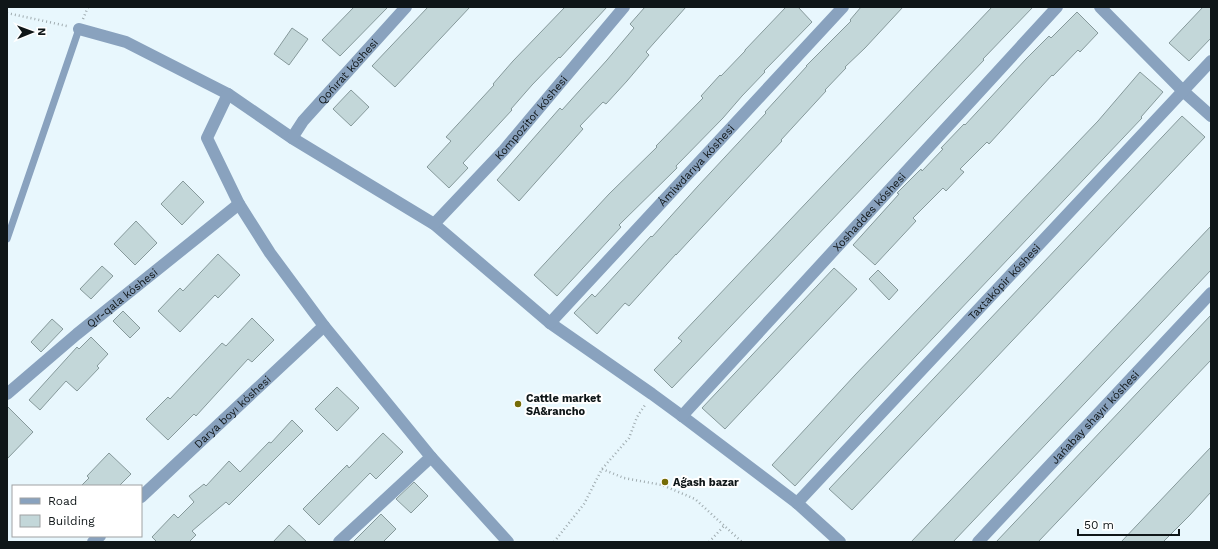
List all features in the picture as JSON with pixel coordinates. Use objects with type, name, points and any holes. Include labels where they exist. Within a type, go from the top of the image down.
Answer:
[{"type":"street","name":"Qońırat kóshesi","points":[[292,138],[302,121],[406,7]]},
{"type":"street","name":"Kompozitor kóshesi","points":[[434,224],[504,150],[624,7]]},
{"type":"street","name":"Ámiwdarıya kóshesi","points":[[550,323],[843,7]]},
{"type":"street","name":"Xoshaddes kóshesi","points":[[682,416],[1057,7]]},
{"type":"street","points":[[1100,7],[1183,91],[1211,116]]},
{"type":"street","points":[[79,29],[126,42],[228,94],[292,138],[434,224],[550,323],[682,416],[797,503],[840,542]]},
{"type":"street","name":"Taxtakópir kóshesi","points":[[797,503],[1211,61]]},
{"type":"street","points":[[228,94],[207,138],[239,204],[270,253],[324,326],[431,457],[508,542]]},
{"type":"street","name":"Qır-qala kóshesi","points":[[7,394],[77,334],[239,204]]},
{"type":"street","name":"Jańabay shayır kóshesi","points":[[978,542],[1211,293]]},
{"type":"street","name":"Darya boyı kóshesi","points":[[142,497],[324,326]]},
{"type":"street","points":[[339,542],[431,457]]},
{"type":"lane","points":[[7,239],[79,29]]},
{"type":"path","points":[[7,13],[79,29]]},
{"type":"path","points":[[554,542],[584,504],[602,469],[629,438],[637,417],[652,394]]},
{"type":"path","points":[[602,469],[624,478],[662,485],[696,499],[742,542]]},
{"type":"path","points":[[709,542],[724,526]]},
{"type":"building","points":[[354,7],[388,7],[340,56],[322,40]]},
{"type":"building","points":[[428,7],[470,7],[395,87],[372,66]]},
{"type":"building","points":[[565,7],[607,7],[560,58],[559,57],[532,85],[511,109],[512,110],[463,163],[468,168],[449,188],[427,167],[451,141],[446,137],[494,85],[493,84],[513,61]]},
{"type":"building","points":[[645,7],[686,7],[646,52],[649,55],[627,81],[606,104],[603,102],[580,126],[583,129],[519,201],[497,180],[560,108],[562,110],[607,60],[634,28],[630,24]]},
{"type":"building","points":[[786,7],[798,7],[812,22],[764,71],[765,72],[723,118],[676,166],[677,168],[619,225],[621,227],[557,296],[534,275],[609,194],[657,147],[656,146],[703,98],[701,96],[720,75],[721,76]]},
{"type":"building","points":[[861,7],[903,7],[845,67],[846,68],[825,90],[826,91],[781,140],[782,141],[629,306],[625,303],[597,334],[574,313],[592,294],[595,297],[651,236],[652,237],[766,113],[765,112],[806,66],[851,21],[850,20]]},
{"type":"building","points":[[992,7],[1033,7],[672,388],[654,370],[682,341],[678,338]]},
{"type":"building","points":[[1203,7],[1211,7],[1211,38],[1189,61],[1169,43]]},
{"type":"building","points":[[1077,12],[1098,33],[1080,52],[1078,50],[1053,76],[1052,75],[989,144],[987,142],[960,169],[964,172],[946,191],[943,188],[913,218],[916,221],[875,265],[853,245],[899,194],[897,193],[921,169],[922,171],[943,149],[941,148],[964,124],[965,125],[1026,59],[1049,36],[1051,38]]},
{"type":"building","points":[[292,28],[308,39],[289,65],[274,54]]},
{"type":"building","points":[[1140,72],[1163,92],[1141,117],[1142,118],[860,415],[795,486],[772,465],[855,375],[1098,121]]},
{"type":"building","points":[[351,90],[369,107],[351,126],[333,109]]},
{"type":"building","points":[[1182,116],[1205,137],[852,510],[829,489]]},
{"type":"building","points":[[183,181],[204,202],[182,225],[161,204]]},
{"type":"building","points":[[136,221],[157,243],[135,265],[114,244]]},
{"type":"building","points":[[1211,226],[1211,270],[1161,323],[953,542],[911,542]]},
{"type":"building","points":[[218,254],[240,275],[218,298],[215,295],[180,332],[158,311],[180,288],[183,291]]},
{"type":"building","points":[[102,266],[113,276],[91,299],[80,289]]},
{"type":"building","points":[[834,268],[857,289],[725,429],[702,408]]},
{"type":"building","points":[[878,270],[898,290],[889,300],[869,279]]},
{"type":"building","points":[[123,311],[140,328],[130,338],[113,321]]},
{"type":"building","points":[[1211,315],[1211,360],[1038,542],[996,542]]},
{"type":"building","points":[[252,318],[274,340],[252,362],[248,359],[196,416],[194,414],[168,440],[146,419],[168,397],[170,399],[222,343],[226,346]]},
{"type":"building","points":[[52,319],[63,329],[41,352],[31,342]]},
{"type":"building","points":[[91,337],[108,354],[97,366],[99,368],[77,391],[66,381],[40,410],[29,400],[77,347],[79,349]]},
{"type":"building","points":[[337,387],[359,408],[337,431],[315,409]]},
{"type":"building","points":[[7,406],[33,432],[7,459]]},
{"type":"building","points":[[292,420],[303,431],[229,505],[226,502],[192,531],[196,535],[189,542],[157,542],[152,537],[174,514],[178,518],[194,502],[189,496],[204,484],[206,486],[229,461],[240,472],[269,442],[271,443]]},
{"type":"building","points":[[383,433],[403,452],[376,479],[370,473],[319,525],[303,509],[347,465],[349,468]]},
{"type":"building","points":[[1211,447],[1211,492],[1189,516],[1163,542],[1121,542]]},
{"type":"building","points":[[109,453],[131,474],[120,485],[82,485],[89,478],[87,476]]},
{"type":"building","points":[[414,482],[428,496],[411,513],[396,499]]},
{"type":"building","points":[[381,514],[396,529],[383,542],[353,542]]},
{"type":"building","points":[[289,525],[307,542],[273,542]]},
{"type":"place","name":"Cattle market SA&rancho","points":[[518,404]]},
{"type":"place","name":"Aǵash bazar","points":[[665,482]]}]
